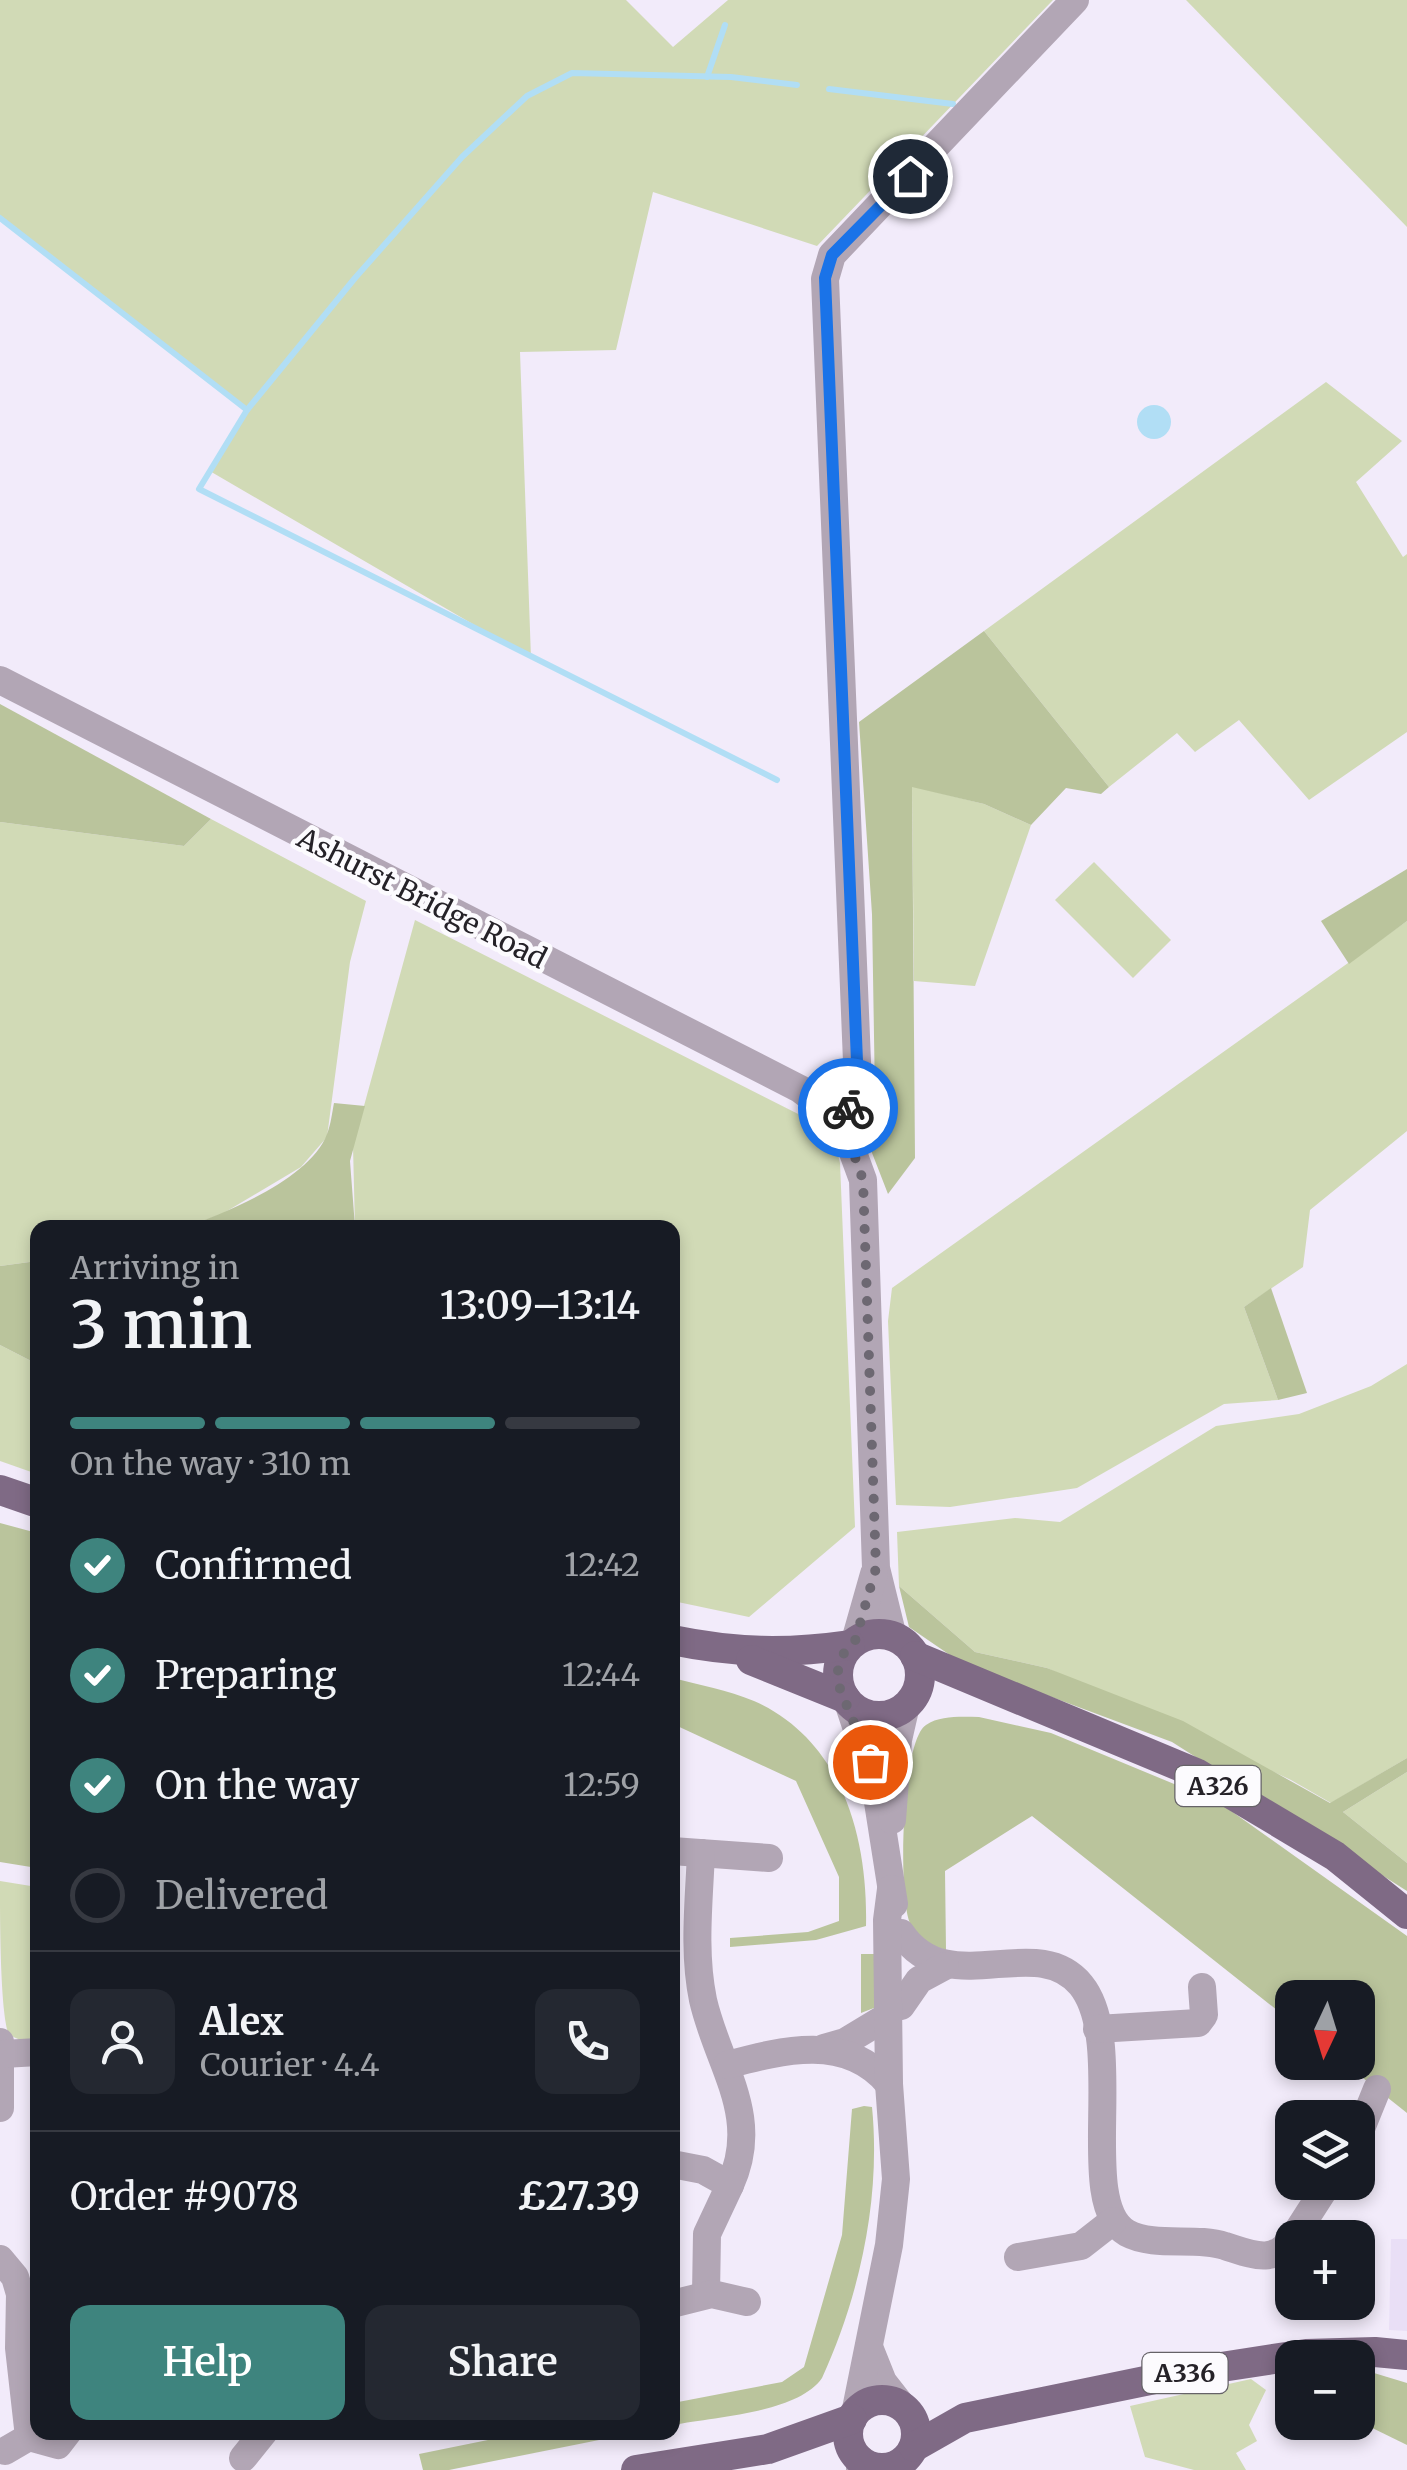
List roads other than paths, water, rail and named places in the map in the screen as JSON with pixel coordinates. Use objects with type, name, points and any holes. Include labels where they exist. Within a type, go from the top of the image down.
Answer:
[{"type":"main road","points":[[0,1490],[30,1499]]},
{"type":"main road","points":[[680,1642],[729,1652],[786,1654],[853,1643],[868,1636],[904,1647],[918,1683],[909,1702],[876,1716],[729,1652]]},
{"type":"main road","points":[[846,1700],[838,1670],[853,1643]]},
{"type":"main road","name":"A326","points":[[904,1647],[1008,1697],[1078,1721],[1196,1773],[1335,1856],[1407,1914]]},
{"type":"main road","name":"A326","points":[[909,1702],[944,1694],[1008,1697]]},
{"type":"main road","name":"A336","points":[[904,2408],[965,2418],[1238,2364],[1345,2352],[1407,2355]]},
{"type":"main road","points":[[636,2470],[768,2450],[854,2416],[873,2402],[904,2408],[916,2428],[905,2459],[876,2467],[768,2450]]},
{"type":"main road","points":[[854,2416],[849,2439],[859,2462]]},
{"type":"main road","name":"A336","points":[[905,2459],[965,2418]]},
{"type":"street","points":[[904,1647],[876,1568],[863,1180],[842,1120],[858,1086],[825,278],[832,255],[1076,0]]},
{"type":"street","name":"Ashurst Bridge Road","points":[[0,680],[800,1089],[842,1120]]},
{"type":"street","points":[[853,1643],[876,1568]]},
{"type":"street","points":[[846,1700],[870,1762],[888,1846],[894,2012],[903,2093],[896,2140],[892,2224],[854,2416]]},
{"type":"street","points":[[888,1846],[898,1740],[909,1702]]},
{"type":"street","points":[[680,1852],[769,1858]]},
{"type":"street","points":[[701,1853],[703,2000],[727,2065],[744,2133],[740,2160],[707,2234],[706,2294]]},
{"type":"street","points":[[891,1889],[901,1932],[889,2084],[896,2140]]},
{"type":"street","points":[[901,1932],[918,1954],[944,1966],[1028,1964],[1058,1969],[1083,1988],[1096,2029],[1106,2111],[1102,2194],[1113,2221],[1136,2236],[1211,2242],[1265,2257],[1275,2253]]},
{"type":"street","points":[[727,2065],[781,2051],[822,2049],[846,2042],[894,2012],[919,1980],[944,1966]]},
{"type":"street","points":[[1096,2029],[1198,2023],[1204,2016],[1202,1987]]},
{"type":"street","points":[[0,2108],[1,2048],[30,2051]]},
{"type":"street","points":[[822,2049],[862,2059],[889,2084]]},
{"type":"street","points":[[1373,2100],[1377,2089]]},
{"type":"street","points":[[680,2166],[703,2170],[730,2184]]},
{"type":"street","points":[[1018,2256],[1081,2246],[1113,2221]]},
{"type":"street","points":[[0,2260],[16,2278],[20,2294],[17,2444],[54,2440]]},
{"type":"street","points":[[680,2302],[706,2294],[747,2302]]},
{"type":"street","points":[[869,2346],[883,2382],[904,2408]]},
{"type":"street","points":[[244,2458],[258,2440]]},
{"type":"water","points":[[1154,405],[1166,410],[1171,422],[1166,434],[1154,439],[1142,434],[1137,422],[1142,410]]},
{"type":"waterway","points":[[707,77],[725,25]]},
{"type":"waterway","points":[[247,410],[355,278],[462,157],[527,96],[572,73],[731,77],[797,85]]},
{"type":"waterway","points":[[829,89],[953,104]]},
{"type":"waterway","points":[[0,218],[247,410],[199,489],[777,780]]}]
